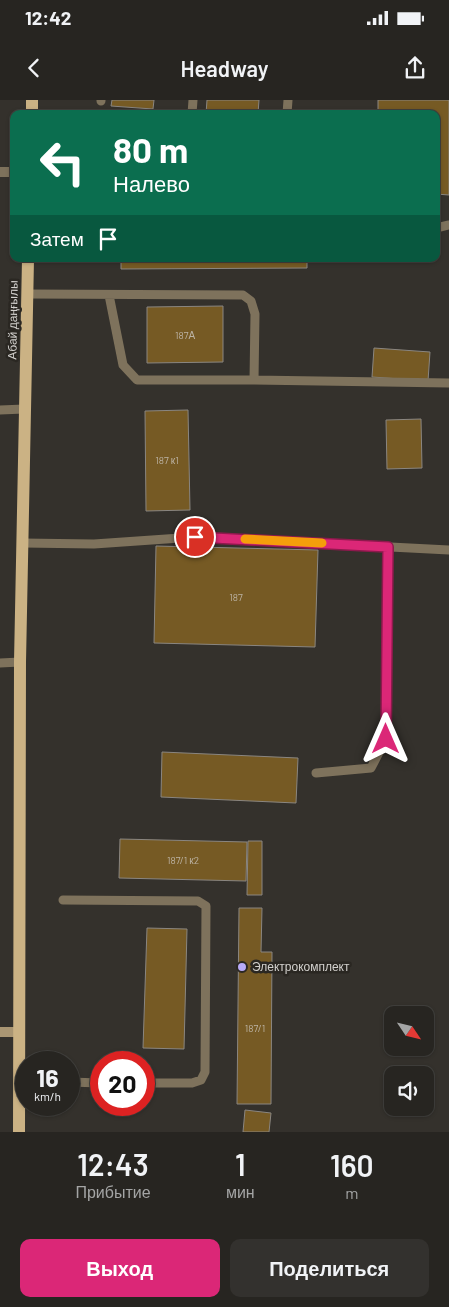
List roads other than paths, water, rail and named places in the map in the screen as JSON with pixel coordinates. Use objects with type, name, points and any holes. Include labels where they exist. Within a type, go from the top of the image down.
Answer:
[{"type":"main road","name":"Абай даңғылы","points":[[21,1051],[20,662],[28,262]]},
{"type":"main road","name":"Абай даңғылы","points":[[19,1132],[20,1116]]},
{"type":"street","points":[[0,1032],[20,1032]]},
{"type":"lane","points":[[27,294],[243,295],[251,301],[255,314],[254,380]]},
{"type":"lane","points":[[109,295],[123,365],[137,380],[449,383]]},
{"type":"lane","points":[[0,410],[24,409]]},
{"type":"lane","points":[[23,543],[94,544],[195,537],[449,550]]},
{"type":"lane","points":[[316,773],[371,768],[386,739],[388,547]]},
{"type":"lane","points":[[0,663],[20,662]]},
{"type":"lane","points":[[63,900],[198,901],[206,906],[206,1072],[201,1080],[192,1083],[155,1083]]},
{"type":"place","name":"Электрокомплект","points":[[242,967]]}]
